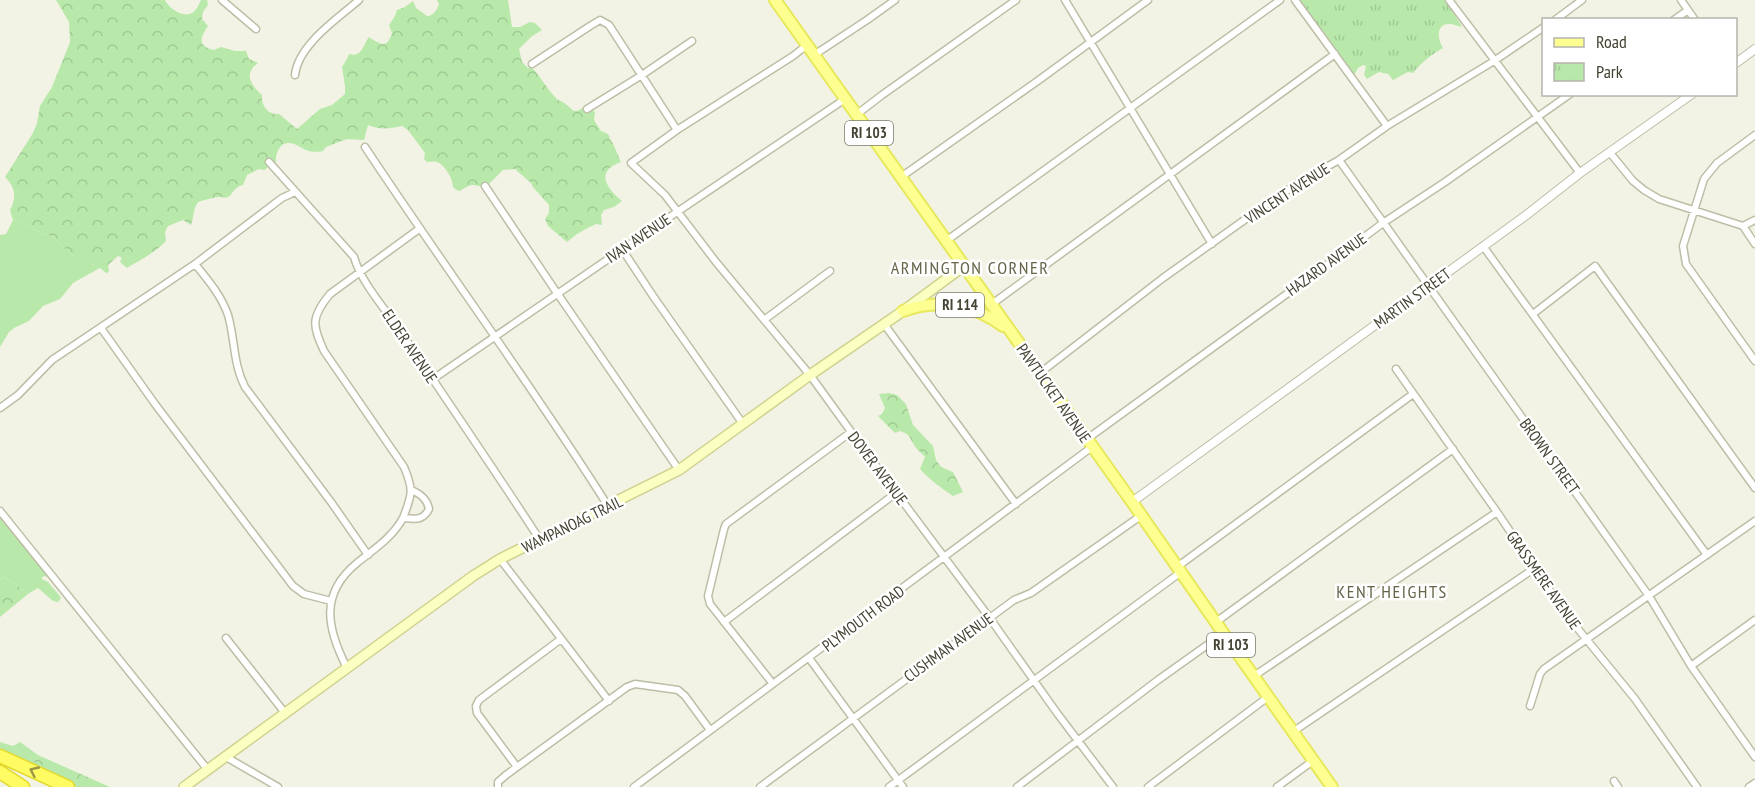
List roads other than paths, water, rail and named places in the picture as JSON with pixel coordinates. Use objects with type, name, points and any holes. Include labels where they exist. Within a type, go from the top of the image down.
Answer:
[{"type":"highway","points":[[0,756],[68,787]]},
{"type":"highway","points":[[0,772],[23,787]]},
{"type":"main road","name":"PAWTUCKET AVENUE","points":[[775,0],[1142,515],[1332,787]]},
{"type":"main road","name":"WAMPANOAG TRAIL","points":[[184,787],[467,580],[500,560],[679,470],[964,266]]},
{"type":"main road","name":"RI 114","points":[[903,311],[933,304],[962,305],[983,313],[1011,331]]},
{"type":"street","points":[[222,0],[256,29]]},
{"type":"street","points":[[295,75],[296,65],[305,50],[359,0]]},
{"type":"street","points":[[532,64],[590,26],[600,20],[603,21],[609,25],[677,130],[793,56],[810,50],[867,20],[895,0]]},
{"type":"street","points":[[856,115],[1016,0]]},
{"type":"street","points":[[1065,0],[1212,244]]},
{"type":"street","points":[[901,177],[1148,0]]},
{"type":"street","points":[[946,241],[1280,0]]},
{"type":"street","points":[[1295,0],[1388,126]]},
{"type":"street","points":[[1449,0],[1580,173]]},
{"type":"street","points":[[1558,18],[1582,0]]},
{"type":"street","points":[[1681,0],[1694,18]]},
{"type":"street","points":[[1677,18],[1688,10]]},
{"type":"street","name":"VINCENT AVENUE","points":[[1040,373],[1163,278],[1298,183],[1339,160],[1388,126],[1494,61],[1542,28]]},
{"type":"street","points":[[587,109],[692,41]]},
{"type":"street","points":[[1737,62],[1755,49]]},
{"type":"street","points":[[992,304],[1335,54]]},
{"type":"street","name":"HAZARD AVENUE","points":[[1090,443],[1383,223],[1567,96]]},
{"type":"street","name":"MARTIN STREET","points":[[1132,502],[1580,173],[1689,96]]},
{"type":"street","name":"IVAN AVENUE","points":[[433,379],[845,99]]},
{"type":"street","name":"DOVER AVENUE","points":[[677,130],[631,163],[659,188],[716,262],[810,375],[1113,787]]},
{"type":"street","points":[[1755,135],[1718,163],[1704,178],[1683,246],[1686,264],[1755,361]]},
{"type":"street","points":[[365,147],[608,506]]},
{"type":"street","points":[[1611,153],[1633,182],[1644,190],[1659,199],[1743,226],[1755,244]]},
{"type":"street","name":"BROWN STREET","points":[[1339,160],[1649,596],[1692,666],[1755,757]]},
{"type":"street","name":"ELDER AVENUE","points":[[269,162],[354,257],[358,272],[487,458],[540,540]]},
{"type":"street","points":[[485,186],[679,470]]},
{"type":"street","points":[[0,408],[18,395],[52,360],[195,264],[282,198],[295,192]]},
{"type":"street","points":[[1743,226],[1755,220]]},
{"type":"street","points":[[347,668],[331,629],[329,614],[331,601],[345,574],[397,530],[411,498],[412,487],[404,467],[324,351],[315,332],[316,317],[320,306],[330,294],[419,229]]},
{"type":"street","points":[[1483,246],[1707,555]]},
{"type":"street","points":[[622,249],[743,424]]},
{"type":"street","points":[[195,264],[219,294],[224,305],[238,371],[245,387],[368,555]]},
{"type":"street","points":[[1533,314],[1595,266],[1755,488]]},
{"type":"street","points":[[764,320],[830,271]]},
{"type":"street","points":[[884,324],[1016,504]]},
{"type":"street","points":[[101,328],[155,404],[293,586],[304,594],[331,601]]},
{"type":"street","name":"GRASSMERE AVENUE","points":[[1396,369],[1586,640],[1635,699],[1697,787]]},
{"type":"street","points":[[889,787],[1413,394]]},
{"type":"street","points":[[773,684],[710,604],[708,596],[726,524],[851,432]]},
{"type":"street","name":"PLYMOUTH ROAD","points":[[634,787],[1016,504],[1090,443]]},
{"type":"street","points":[[1216,622],[1453,449]]},
{"type":"street","points":[[403,518],[420,519],[426,516],[429,509],[428,501],[411,490]]},
{"type":"street","points":[[724,622],[896,493]]},
{"type":"street","points":[[0,511],[208,770]]},
{"type":"street","points":[[1254,676],[1497,512]]},
{"type":"street","name":"CUSHMAN AVENUE","points":[[760,787],[989,617],[1014,600],[1031,593],[1142,515]]},
{"type":"street","points":[[1530,706],[1540,674],[1544,669],[1755,521]]},
{"type":"street","points":[[500,560],[609,701]]},
{"type":"street","points":[[1293,731],[1535,568]]},
{"type":"street","points":[[1692,666],[1755,620]]},
{"type":"street","points":[[1017,787],[1224,633]]},
{"type":"street","points":[[226,638],[285,713]]},
{"type":"street","points":[[517,767],[477,713],[476,706],[479,700],[561,639]]},
{"type":"street","points":[[809,658],[903,787]]},
{"type":"street","points":[[498,787],[498,782],[517,767],[627,687],[635,684],[678,690],[710,730]]},
{"type":"street","points":[[1148,787],[1268,697]]},
{"type":"street","points":[[226,757],[278,787]]},
{"type":"street","points":[[1277,787],[1314,760]]},
{"type":"street","points":[[1749,787],[1755,783]]},
{"type":"district","name":"ARMINGTON CORNER","points":[[970,268]]},
{"type":"district","name":"KENT HEIGHTS","points":[[1392,592]]}]
